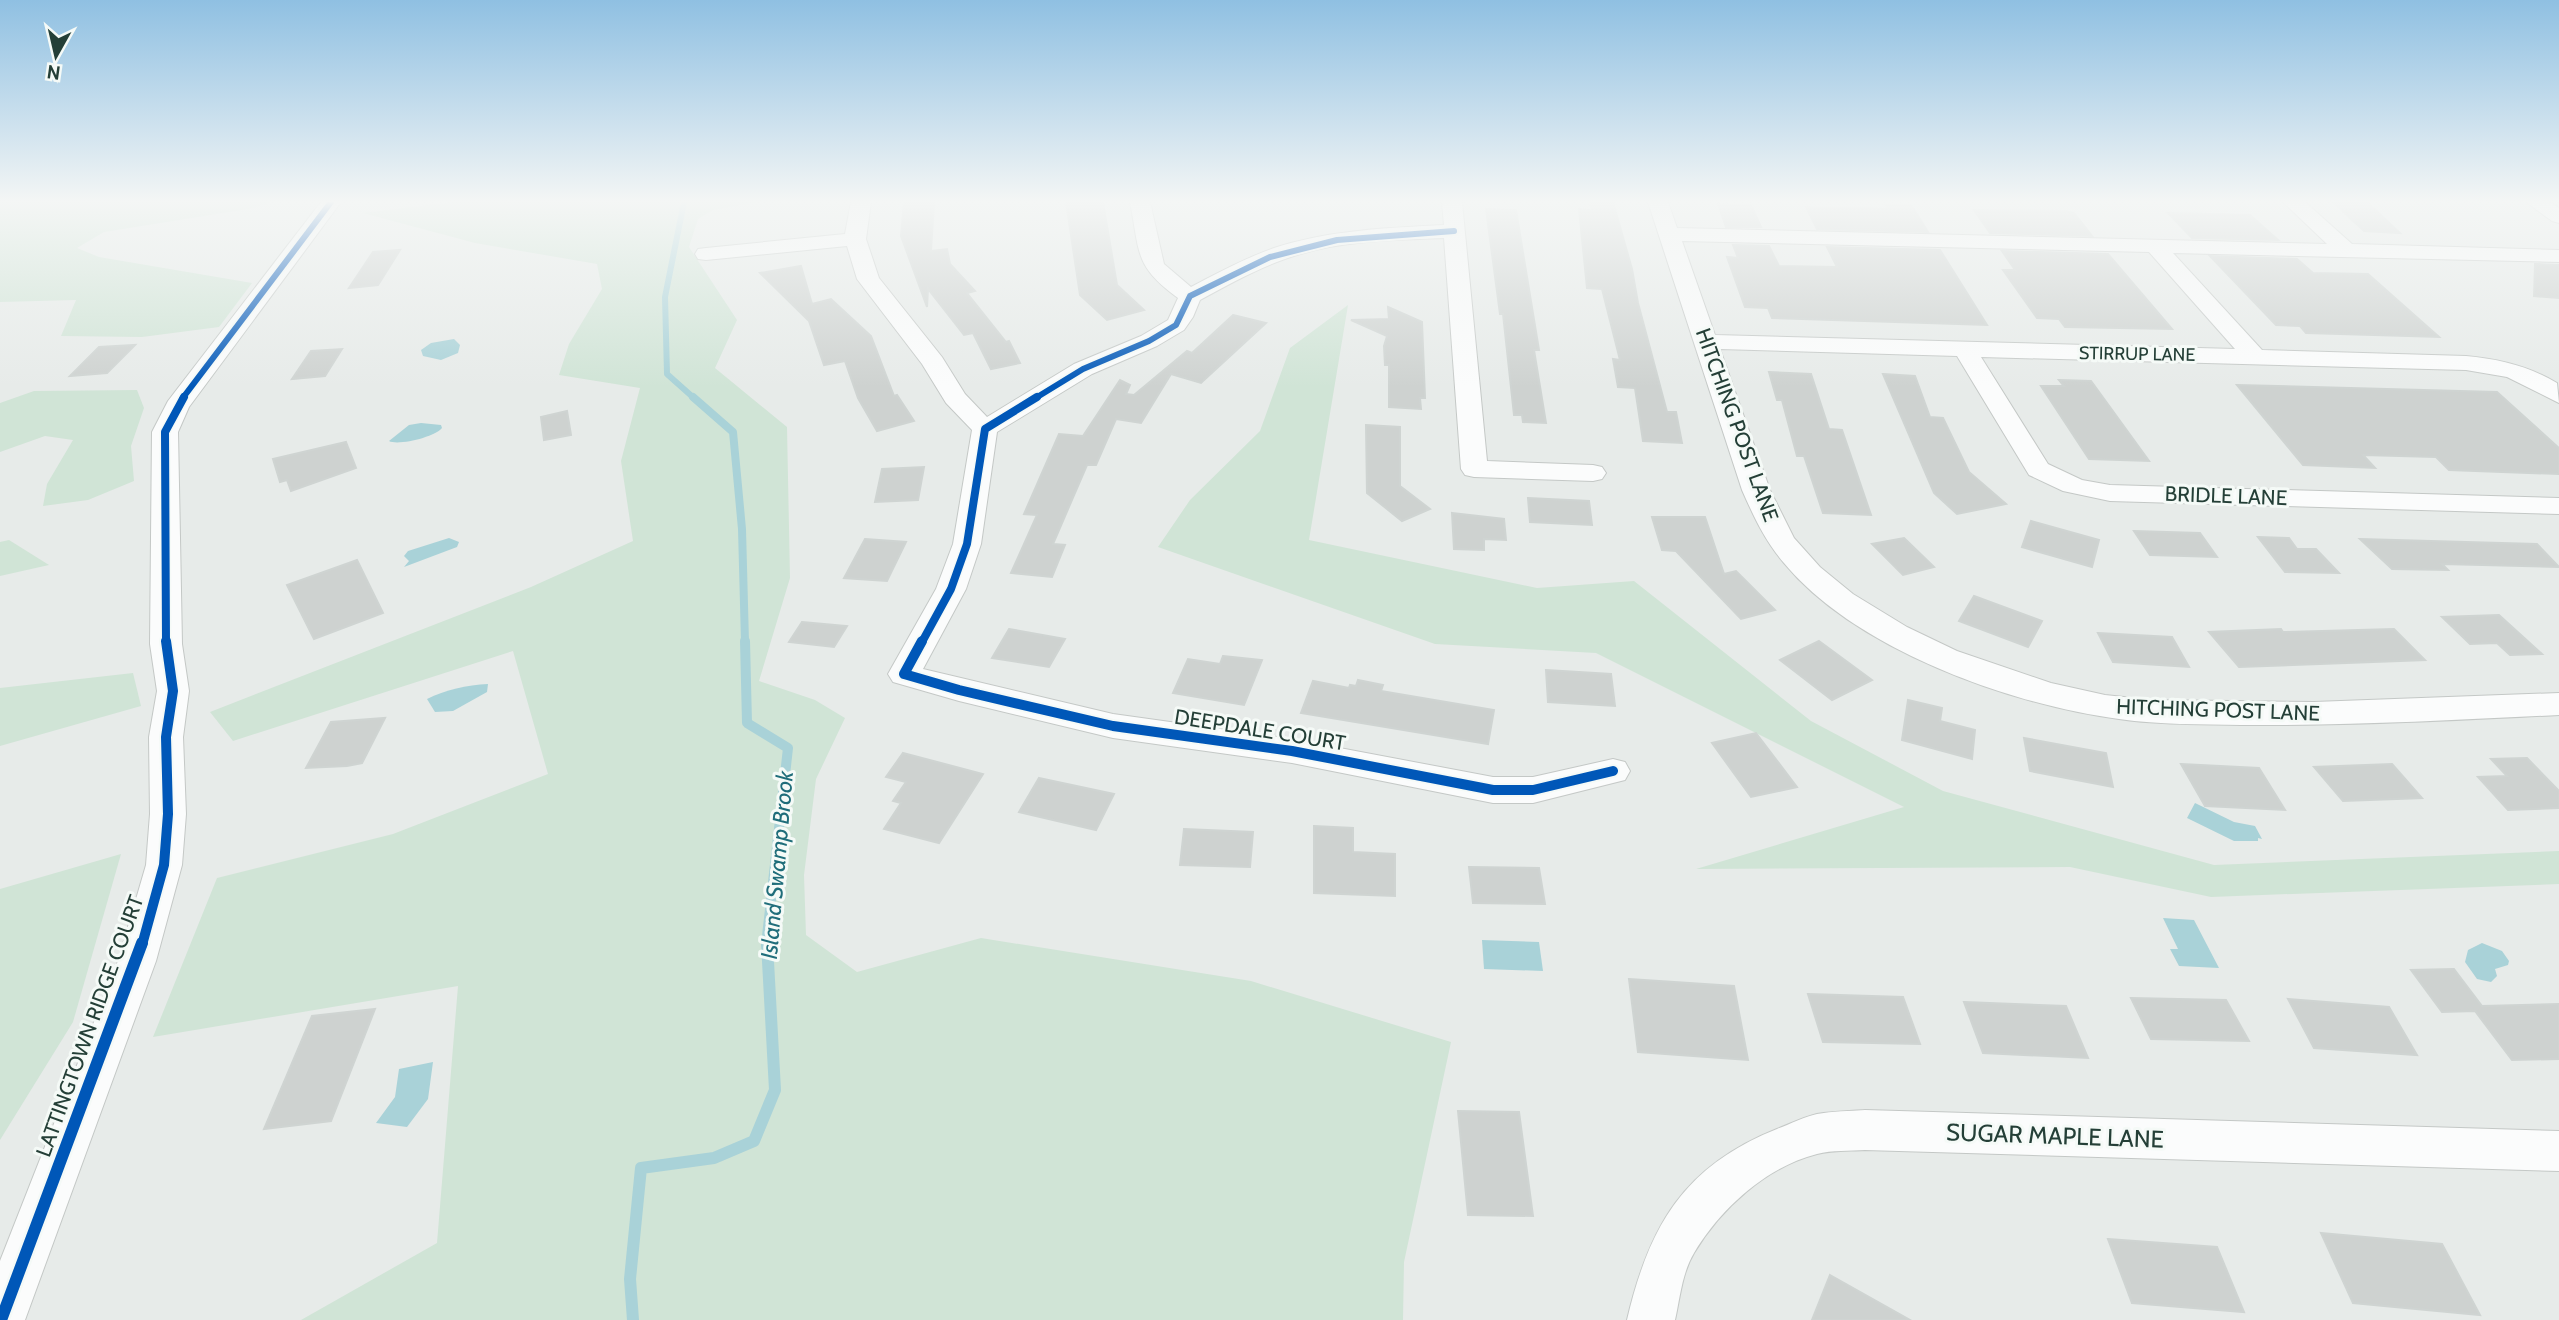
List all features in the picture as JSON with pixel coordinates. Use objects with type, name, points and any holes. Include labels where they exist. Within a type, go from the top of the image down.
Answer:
[{"type":"street","name":"LATTINGTOWN RIDGE COURT","points":[[1,1320],[137,961],[164,865],[168,814],[166,737],[173,691],[166,644],[165,432],[177,406],[284,264]]},
{"type":"street","points":[[863,264],[868,279],[933,362],[955,398],[985,429],[1083,369],[1149,341],[1176,325],[1190,296],[1255,264]]},
{"type":"street","points":[[1153,264],[1162,276],[1190,296]]},
{"type":"street","points":[[1457,264],[1474,469],[1593,473]]},
{"type":"street","name":"HITCHING POST LANE","points":[[1680,264],[1756,490],[1771,525],[1794,557],[1831,592],[1867,618],[1934,655],[2030,689],[2107,706],[2175,712],[2296,715],[2559,704]]},
{"type":"street","points":[[2171,264],[2255,357]]},
{"type":"street","name":"STIRRUP LANE","points":[[1707,342],[2487,365],[2532,377],[2559,396]]},
{"type":"street","name":"BRIDLE LANE","points":[[1965,350],[2038,469],[2054,480],[2085,490],[2110,493],[2559,506]]},
{"type":"street","name":"DEEPDALE COURT","points":[[985,429],[967,544],[951,589],[904,674],[959,690],[1113,726],[1292,751],[1493,790],[1533,790],[1613,771]]},
{"type":"street","name":"SUGAR MAPLE LANE","points":[[1651,1320],[1661,1275],[1677,1238],[1717,1187],[1766,1154],[1816,1135],[1865,1130],[2559,1151]]},
{"type":"green space","points":[[0,264],[138,264],[252,283],[219,327],[142,337],[61,336],[76,300],[0,302]]},
{"type":"green space","points":[[595,264],[700,264],[737,320],[715,368],[787,427],[790,578],[759,681],[815,700],[845,718],[816,779],[804,875],[806,935],[857,972],[981,938],[1251,981],[1451,1042],[1404,1262],[1403,1320],[301,1320],[437,1243],[458,986],[153,1037],[217,878],[393,834],[548,774],[513,651],[233,741],[210,712],[531,587],[633,541],[621,461],[640,388],[559,375],[569,344],[602,289],[597,264]]},
{"type":"green space","points":[[1348,305],[1309,540],[1537,588],[1634,581],[1811,721],[1943,791],[2214,865],[2559,851],[2559,884],[2211,897],[2070,867],[1696,869],[1904,807],[1596,653],[1435,644],[1158,547],[1190,500],[1260,431],[1290,348]]},
{"type":"green space","points":[[137,390],[144,408],[131,446],[134,481],[88,500],[43,506],[47,484],[73,440],[45,436],[0,452],[0,403],[34,391]]},
{"type":"green space","points":[[9,540],[49,565],[0,576],[0,542]]},
{"type":"green space","points":[[133,673],[141,706],[0,746],[0,688]]},
{"type":"green space","points":[[121,854],[73,1022],[0,1140],[0,889]]},
{"type":"water","points":[[454,339],[460,345],[458,353],[441,360],[423,356],[421,350],[431,343]]},
{"type":"water","points":[[409,425],[441,425],[442,428],[432,435],[416,440],[389,441]]},
{"type":"water","points":[[449,538],[459,542],[457,547],[404,567],[409,561],[404,556],[408,551]]},
{"type":"water","points":[[488,684],[487,692],[453,711],[435,712],[427,699],[456,688]]},
{"type":"water","points":[[2195,803],[2234,822],[2255,826],[2262,839],[2234,841],[2187,818]]},
{"type":"water","points":[[2163,918],[2194,920],[2219,968],[2179,966],[2170,949],[2178,949]]},
{"type":"water","points":[[1482,940],[1539,942],[1543,971],[1484,969]]},
{"type":"water","points":[[2482,943],[2502,951],[2509,961],[2508,965],[2495,969],[2497,976],[2491,982],[2477,979],[2465,962],[2468,950]]},
{"type":"water","points":[[433,1062],[428,1099],[407,1127],[376,1123],[395,1097],[399,1069]]},
{"type":"building","points":[[365,264],[391,264],[378,285],[349,288]]},
{"type":"building","points":[[911,264],[950,264],[975,291],[967,293],[1006,342],[1009,341],[1020,363],[991,369],[973,333],[964,335],[928,289],[927,307]]},
{"type":"building","points":[[1075,264],[1113,264],[1117,285],[1144,310],[1107,320],[1080,295]]},
{"type":"building","points":[[1493,264],[1525,264],[1539,350],[1534,350],[1546,423],[1523,422],[1522,415],[1514,415],[1503,314],[1500,314]]},
{"type":"building","points":[[1585,264],[1630,264],[1638,303],[1667,412],[1676,412],[1682,443],[1643,441],[1635,388],[1618,387],[1613,359],[1620,360],[1602,289],[1587,288]]},
{"type":"building","points":[[1729,264],[1837,267],[1835,264],[1949,264],[1987,325],[1772,318],[1768,308],[1745,307]]},
{"type":"building","points":[[2011,264],[2116,264],[2172,329],[2065,327],[2059,319],[2037,318],[2003,270],[2015,270]]},
{"type":"building","points":[[2217,264],[2302,264],[2313,273],[2368,274],[2439,337],[2306,333],[2300,326],[2276,325]]},
{"type":"building","points":[[2535,264],[2559,265],[2559,298],[2534,296]]},
{"type":"building","points":[[801,266],[812,304],[831,299],[871,336],[894,396],[897,395],[914,421],[877,431],[858,398],[845,361],[824,365],[809,321],[760,273]]},
{"type":"building","points":[[1388,307],[1422,322],[1425,398],[1420,398],[1421,409],[1389,407],[1389,365],[1385,365],[1384,346],[1387,336],[1351,320],[1389,319]]},
{"type":"building","points":[[1233,315],[1266,323],[1201,383],[1171,374],[1141,423],[1116,419],[1096,465],[1087,465],[1053,544],[1065,545],[1052,577],[1011,573],[1037,515],[1024,514],[1059,434],[1083,436],[1120,380],[1130,385],[1126,394],[1134,395],[1187,351],[1192,353]]},
{"type":"building","points":[[135,345],[107,373],[70,376],[99,347]]},
{"type":"building","points":[[342,349],[325,376],[292,379],[311,351]]},
{"type":"building","points":[[1769,372],[1811,374],[1829,429],[1842,430],[1871,515],[1823,513],[1804,456],[1797,456],[1782,400],[1777,400]]},
{"type":"building","points":[[1883,374],[1915,376],[1930,417],[1943,418],[1969,472],[2006,504],[1957,514],[1934,493]]},
{"type":"building","points":[[2059,380],[2091,381],[2149,461],[2089,459],[2041,386],[2064,386]]},
{"type":"building","points":[[2237,385],[2497,392],[2559,448],[2559,474],[2449,470],[2436,457],[2363,455],[2375,468],[2303,465]]},
{"type":"building","points":[[567,411],[571,435],[544,440],[541,417]]},
{"type":"building","points":[[1366,425],[1400,427],[1400,486],[1430,509],[1402,521],[1367,493]]},
{"type":"building","points":[[346,442],[356,468],[291,491],[287,480],[280,482],[273,459]]},
{"type":"building","points":[[924,467],[918,500],[875,502],[882,469]]},
{"type":"building","points":[[1528,498],[1589,501],[1592,525],[1530,522]]},
{"type":"building","points":[[1452,513],[1504,519],[1506,540],[1484,539],[1484,550],[1454,549]]},
{"type":"building","points":[[1652,517],[1705,517],[1724,574],[1736,571],[1775,610],[1741,619],[1676,551],[1662,550]]},
{"type":"building","points":[[2031,521],[2099,540],[2092,567],[2022,547]]},
{"type":"building","points":[[2134,531],[2200,533],[2217,557],[2150,555]]},
{"type":"building","points":[[2258,537],[2289,538],[2297,549],[2316,549],[2339,573],[2285,572]]},
{"type":"building","points":[[1904,538],[1934,567],[1903,575],[1872,544]]},
{"type":"building","points":[[865,539],[906,542],[887,581],[844,578]]},
{"type":"building","points":[[2360,539],[2537,544],[2559,567],[2442,564],[2448,570],[2392,569]]},
{"type":"building","points":[[357,560],[383,613],[314,639],[287,585]]},
{"type":"building","points":[[1974,596],[2042,621],[2028,647],[1959,621]]},
{"type":"building","points":[[2499,615],[2542,654],[2510,655],[2497,643],[2470,644],[2442,617]]},
{"type":"building","points":[[802,622],[847,626],[834,647],[789,642]]},
{"type":"building","points":[[1009,629],[1065,639],[1049,667],[992,658]]},
{"type":"building","points":[[2281,629],[2283,632],[2394,629],[2425,660],[2239,667],[2209,632]]},
{"type":"building","points":[[2098,633],[2172,637],[2189,667],[2113,662]]},
{"type":"building","points":[[1819,641],[1872,680],[1832,700],[1780,660]]},
{"type":"building","points":[[1223,656],[1262,660],[1244,705],[1173,693],[1188,659],[1220,664]]},
{"type":"building","points":[[1546,670],[1611,674],[1615,706],[1548,702]]},
{"type":"building","points":[[1358,680],[1383,685],[1381,691],[1494,710],[1488,744],[1301,713],[1313,681],[1349,688],[1350,685],[1356,686]]},
{"type":"building","points":[[1908,700],[1942,708],[1940,721],[1975,730],[1972,759],[1902,740]]},
{"type":"building","points":[[385,718],[362,763],[306,768],[331,722]]},
{"type":"building","points":[[1756,733],[1797,787],[1751,797],[1712,743]]},
{"type":"building","points":[[2024,738],[2106,753],[2113,787],[2030,771]]},
{"type":"building","points":[[903,753],[983,774],[939,843],[884,829],[901,803],[893,801],[906,782],[886,777]]},
{"type":"building","points":[[2527,758],[2559,791],[2559,808],[2508,810],[2478,777],[2507,776],[2491,759]]},
{"type":"building","points":[[2181,764],[2259,768],[2285,810],[2205,806]]},
{"type":"building","points":[[2392,764],[2422,798],[2343,801],[2314,767]]},
{"type":"building","points":[[1039,778],[1114,794],[1096,830],[1019,812]]},
{"type":"building","points":[[1314,826],[1353,828],[1353,852],[1395,854],[1395,896],[1314,893]]},
{"type":"building","points":[[1184,829],[1253,832],[1250,867],[1180,865]]},
{"type":"building","points":[[1469,867],[1539,868],[1545,904],[1473,903]]},
{"type":"building","points":[[2454,969],[2482,1006],[2559,1004],[2559,1059],[2512,1060],[2475,1011],[2442,1012],[2411,970]]},
{"type":"building","points":[[1629,979],[1734,986],[1748,1060],[1638,1052]]},
{"type":"building","points":[[1808,994],[1903,997],[1920,1044],[1823,1042]]},
{"type":"building","points":[[2131,998],[2226,1000],[2249,1041],[2151,1039]]},
{"type":"building","points":[[2288,999],[2389,1007],[2417,1055],[2314,1048]]},
{"type":"building","points":[[1964,1002],[2066,1006],[2088,1058],[1983,1053]]},
{"type":"building","points":[[375,1009],[331,1121],[264,1129],[312,1016]]},
{"type":"building","points":[[1458,1111],[1519,1112],[1533,1216],[1468,1215]]},
{"type":"building","points":[[2321,1233],[2442,1244],[2480,1315],[2353,1303]]},
{"type":"building","points":[[2108,1239],[2217,1247],[2244,1312],[2132,1303]]},
{"type":"building","points":[[1830,1275],[1910,1320],[1812,1320]]},
{"type":"waterway","name":"Island Swamp Brook","points":[[672,264],[665,297],[667,374],[695,399]]},
{"type":"waterway","name":"Island Swamp Brook","points":[[693,397],[733,432],[742,529],[745,642]]},
{"type":"waterway","name":"Island Swamp Brook","points":[[745,641],[747,723],[788,748],[766,945]]},
{"type":"waterway","name":"Island Swamp Brook","points":[[633,1320],[630,1279],[641,1168],[714,1158],[754,1141],[775,1090],[767,943]]},
{"type":"cycle path","points":[[1,1320],[137,961],[164,865],[168,814],[166,737],[173,691],[166,644],[165,432],[177,406],[284,264]]},
{"type":"cycle path","points":[[1255,264],[1190,296],[1176,325],[1149,341],[1083,369],[985,429],[967,544],[951,589],[904,674],[959,690],[1113,726],[1292,751],[1493,790],[1533,790],[1613,771]]}]
